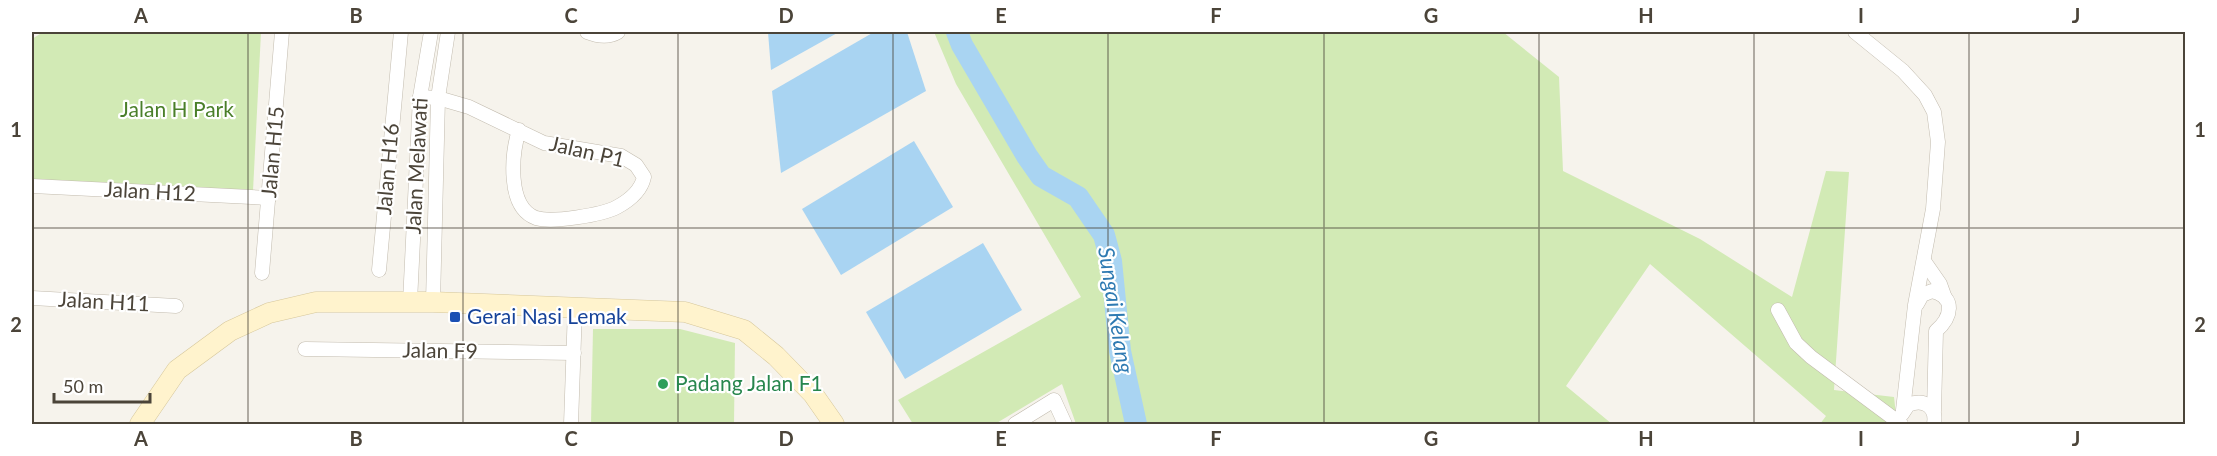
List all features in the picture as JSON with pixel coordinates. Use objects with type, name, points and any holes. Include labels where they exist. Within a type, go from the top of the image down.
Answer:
[{"type":"main road","points":[[140,424],[177,370],[230,331],[269,313],[316,302],[433,302],[684,312],[744,330],[776,356],[806,386],[834,424]]},
{"type":"street","name":"Jalan H15","points":[[262,273],[282,32]]},
{"type":"street","name":"Jalan H16","points":[[379,270],[401,32]]},
{"type":"street","name":"Jalan Melawati","points":[[410,302],[420,97],[431,32]]},
{"type":"street","name":"Jalan Melawati","points":[[433,302],[438,98],[448,32]]},
{"type":"street","points":[[587,32],[601,36],[618,32]]},
{"type":"street","points":[[1855,32],[1903,71],[1924,95],[1934,112],[1938,142],[1934,209],[1916,305],[1902,420]]},
{"type":"street","name":"Jalan P1","points":[[420,97],[438,98],[469,107],[519,130],[544,143],[621,156],[636,165],[644,177],[642,186],[616,208],[582,216],[535,218],[525,210],[514,188],[513,150],[519,130]]},
{"type":"street","name":"Jalan H12","points":[[32,186],[269,198]]},
{"type":"street","points":[[1914,325],[1926,332],[1936,331],[1950,314],[1940,284],[1924,261]]},
{"type":"street","points":[[1916,305],[1922,296],[1932,291],[1939,292],[1946,299]]},
{"type":"street","name":"Jalan H11","points":[[32,298],[176,306]]},
{"type":"street","points":[[571,424],[575,308]]},
{"type":"street","points":[[1778,310],[1796,343],[1811,357],[1902,420]]},
{"type":"street","points":[[1934,418],[1936,331]]},
{"type":"street","name":"Jalan F9","points":[[305,349],[574,353]]},
{"type":"street","points":[[1015,424],[1054,400],[1065,424]]},
{"type":"street","points":[[1902,420],[1908,405],[1922,402],[1929,405],[1934,418]]},
{"type":"green space","name":"Jalan H Park","points":[[43,32],[261,32],[253,191],[32,179],[32,39]]},
{"type":"green space","points":[[934,32],[1503,32],[1559,77],[1563,171],[1700,239],[1792,297],[1826,171],[1849,172],[1834,390],[1894,397],[1897,424],[1820,424],[1826,416],[1650,264],[1566,386],[1612,424],[1076,424],[1062,384],[995,424],[913,424],[898,400],[1081,297],[956,84]]},
{"type":"green space","name":"Padang Jalan F1","points":[[593,329],[680,329],[735,343],[734,424],[591,424]]},
{"type":"water","points":[[768,32],[839,32],[771,70]]},
{"type":"water","points":[[874,32],[907,32],[926,91],[781,173],[772,91]]},
{"type":"water","points":[[914,141],[953,207],[841,275],[802,209]]},
{"type":"water","points":[[983,243],[1022,310],[905,379],[866,312]]},
{"type":"waterway","name":"Sungai Kelang","points":[[957,32],[962,45],[1041,176],[1078,197],[1104,235],[1111,261],[1120,351],[1136,424]]},
{"type":"place","name":"Gerai Nasi Lemak","points":[[455,317]]},
{"type":"place","name":"Padang Jalan F1","points":[[663,384]]}]
